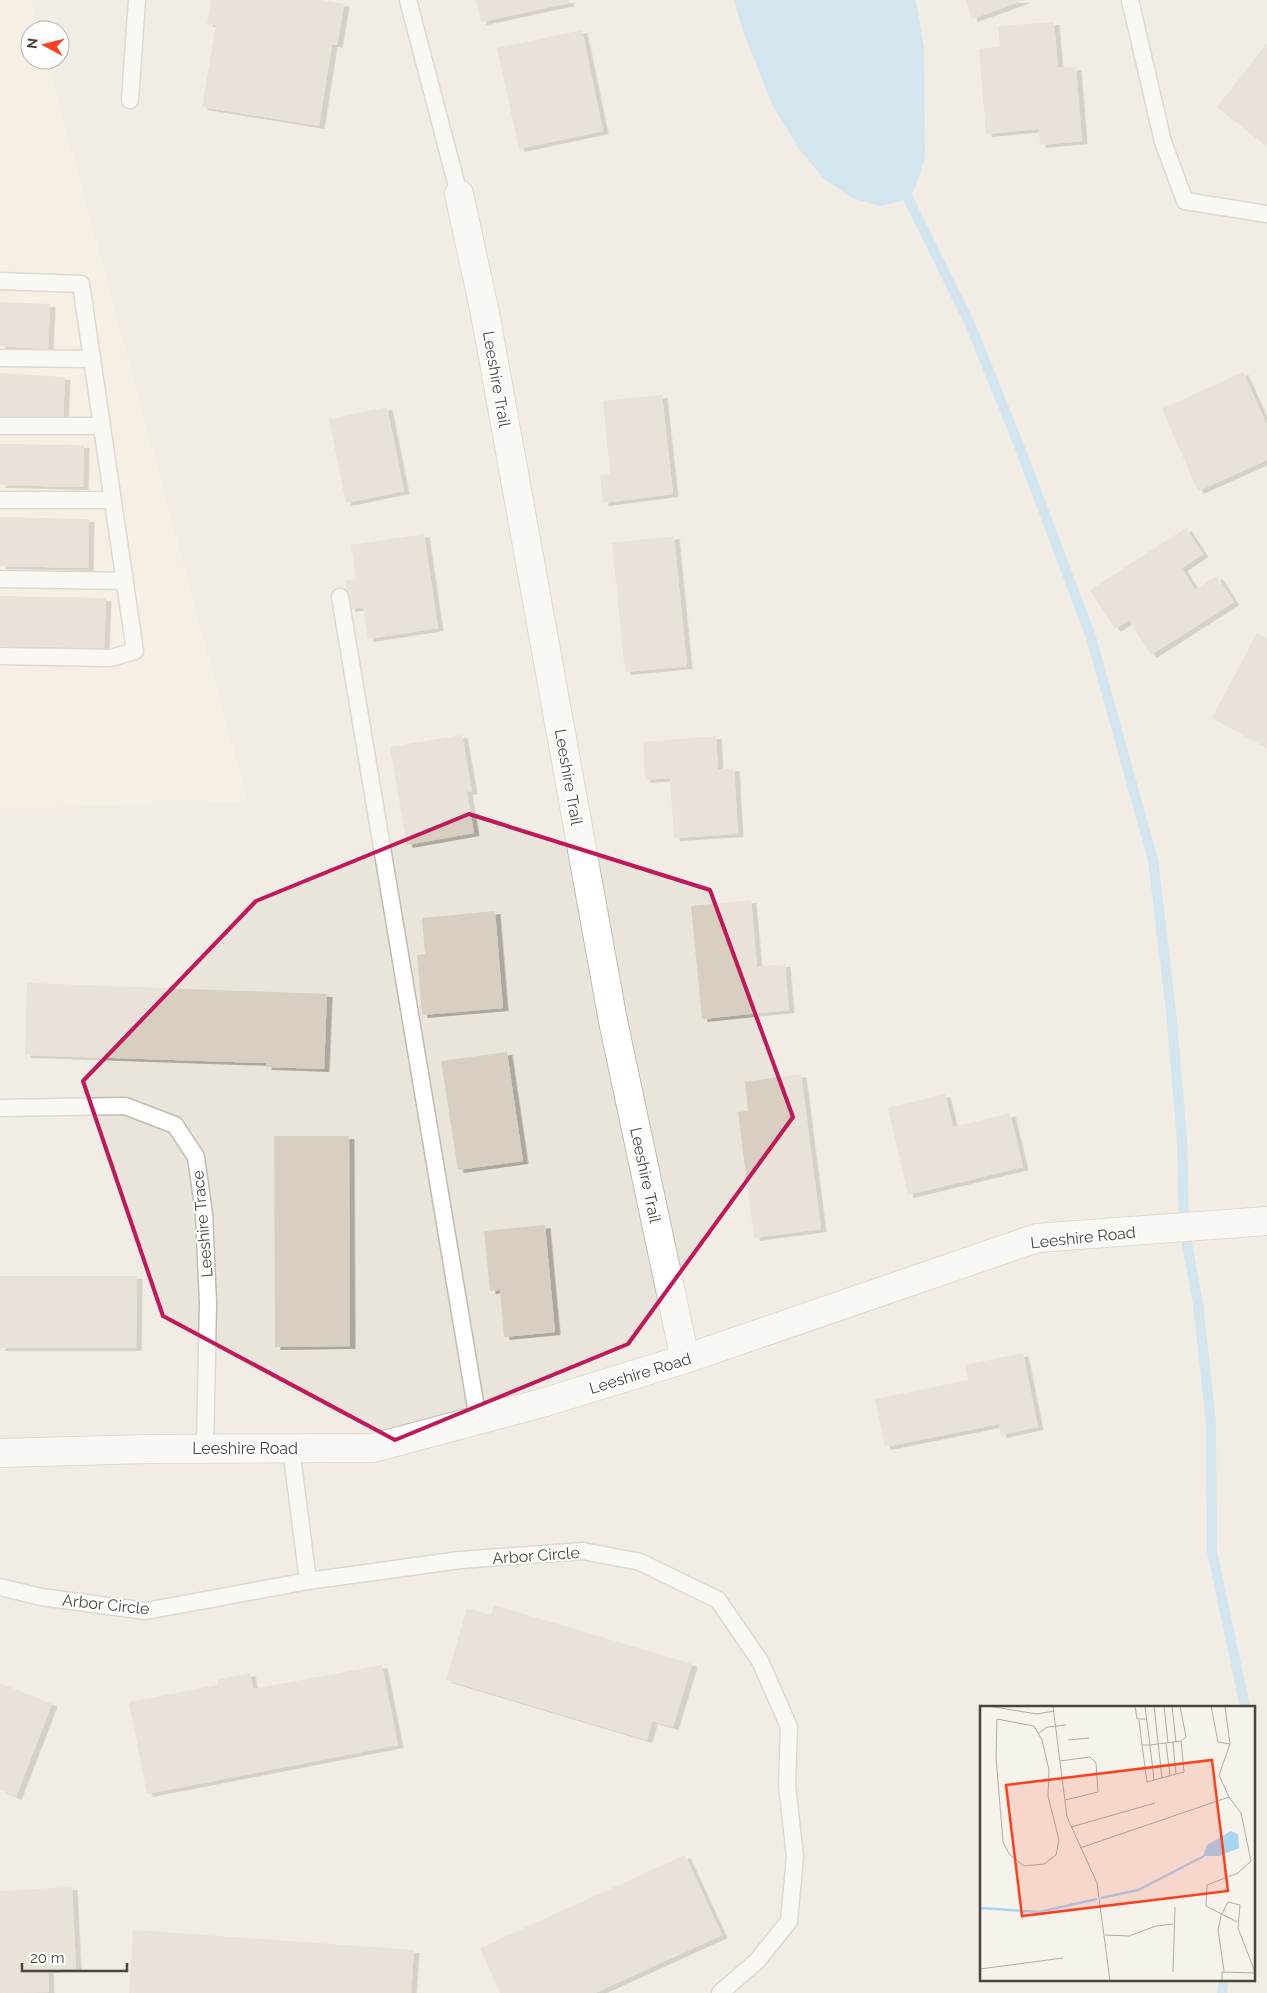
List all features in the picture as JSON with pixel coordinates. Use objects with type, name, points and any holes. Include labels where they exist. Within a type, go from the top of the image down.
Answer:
[{"type":"street","name":"Leeshire Trail","points":[[459,194],[487,323],[613,1021],[685,1359]]},
{"type":"street","name":"Leeshire Road","points":[[0,1453],[205,1448],[373,1448],[542,1403],[685,1359],[1037,1238],[1267,1221]]},
{"type":"lane","points":[[130,100],[137,0]]},
{"type":"lane","points":[[408,0],[459,194]]},
{"type":"lane","points":[[1130,0],[1163,142],[1185,201],[1267,214]]},
{"type":"lane","points":[[0,281],[81,284],[135,651],[111,658],[0,656]]},
{"type":"lane","points":[[0,358],[92,359]]},
{"type":"lane","points":[[0,426],[102,426]]},
{"type":"lane","points":[[0,500],[113,500]]},
{"type":"lane","points":[[0,579],[125,581]]},
{"type":"lane","points":[[340,597],[478,1420]]},
{"type":"lane","name":"Leeshire Trace","points":[[0,1108],[125,1106],[175,1125],[196,1157],[204,1214],[208,1303],[205,1448]]},
{"type":"lane","points":[[291,1448],[308,1581]]},
{"type":"lane","name":"Arbor Circle","points":[[0,1587],[41,1597],[146,1611],[308,1581],[460,1560],[584,1551],[640,1562],[718,1600],[760,1661],[789,1727],[787,1785],[795,1857],[789,1920],[757,1961],[720,1993]]},
{"type":"highlighted area","points":[[469,814],[710,890],[793,1117],[628,1344],[395,1440],[163,1316],[83,1081],[256,901]]},
{"type":"shaded area","points":[[0,0],[31,0],[36,20],[20,20],[20,70],[50,70],[247,801],[0,809]]},
{"type":"shaded area","points":[[31,0],[1267,0],[1267,1993],[0,1993],[0,809],[247,801],[50,70],[70,70],[70,20],[36,20]]},
{"type":"water","points":[[734,0],[916,0],[924,49],[925,158],[914,191],[901,201],[880,206],[852,198],[824,179],[799,149],[772,104],[743,31]]},
{"type":"building","points":[[211,0],[321,0],[344,4],[337,45],[332,44],[319,126],[202,107],[216,25],[207,24]]},
{"type":"building","points":[[476,0],[568,0],[569,3],[481,22]]},
{"type":"building","points":[[966,0],[1025,0],[972,19]]},
{"type":"building","points":[[1054,22],[1058,68],[1076,67],[1082,141],[1040,145],[1039,129],[986,134],[979,49],[1000,47],[998,26]]},
{"type":"building","points":[[582,30],[603,131],[519,149],[497,48]]},
{"type":"building","points":[[1267,43],[1267,147],[1217,107]]},
{"type":"building","points":[[0,302],[50,304],[48,349],[0,346]]},
{"type":"building","points":[[1243,372],[1267,425],[1267,460],[1198,491],[1162,409]]},
{"type":"building","points":[[0,373],[65,377],[63,420],[0,417]]},
{"type":"building","points":[[662,395],[673,494],[603,503],[600,475],[610,474],[603,401]]},
{"type":"building","points":[[387,407],[404,491],[346,503],[329,419]]},
{"type":"building","points":[[0,444],[84,445],[83,487],[0,485]]},
{"type":"building","points":[[0,517],[89,519],[88,568],[0,566]]},
{"type":"building","points":[[1186,528],[1203,554],[1182,568],[1195,590],[1217,576],[1234,602],[1151,655],[1129,620],[1115,629],[1090,590]]},
{"type":"building","points":[[424,534],[438,628],[368,639],[363,607],[350,609],[345,581],[356,579],[351,545]]},
{"type":"building","points":[[674,536],[687,666],[625,672],[612,543]]},
{"type":"building","points":[[0,596],[106,598],[104,648],[0,646]]},
{"type":"building","points":[[1257,633],[1267,638],[1267,748],[1212,718]]},
{"type":"building","points":[[462,735],[472,791],[467,792],[474,833],[407,845],[390,747]]},
{"type":"building","points":[[716,736],[718,770],[734,768],[738,834],[674,838],[670,778],[645,780],[643,742]]},
{"type":"building","points":[[751,900],[757,967],[785,964],[789,1010],[702,1019],[691,906]]},
{"type":"building","points":[[495,911],[503,1008],[422,1015],[417,955],[425,954],[422,918]]},
{"type":"building","points":[[27,983],[327,994],[324,1069],[266,1067],[266,1063],[25,1055]]},
{"type":"building","points":[[507,1052],[523,1161],[458,1170],[441,1061]]},
{"type":"building","points":[[801,1074],[821,1229],[754,1238],[738,1112],[748,1111],[745,1082]]},
{"type":"building","points":[[945,1094],[953,1127],[1010,1113],[1023,1167],[908,1195],[888,1108]]},
{"type":"building","points":[[274,1136],[349,1136],[350,1346],[275,1347]]},
{"type":"building","points":[[545,1225],[555,1332],[504,1337],[500,1290],[490,1291],[484,1231]]},
{"type":"building","points":[[0,1276],[137,1276],[136,1348],[0,1348]]},
{"type":"building","points":[[1023,1353],[1038,1427],[1001,1435],[999,1424],[885,1447],[875,1399],[968,1380],[965,1365]]},
{"type":"building","points":[[494,1605],[692,1664],[673,1727],[652,1721],[647,1740],[446,1680],[467,1608],[491,1615]]},
{"type":"building","points":[[382,1665],[398,1745],[147,1794],[129,1702],[218,1685],[217,1680],[250,1673],[253,1689]]},
{"type":"building","points":[[0,1683],[52,1704],[16,1797],[0,1790]]},
{"type":"building","points":[[685,1855],[722,1935],[595,1993],[500,1993],[480,1948]]},
{"type":"building","points":[[72,1887],[76,1968],[48,1970],[49,1992],[0,1993],[0,1891]]},
{"type":"building","points":[[133,1930],[414,1950],[411,1993],[129,1993]]},
{"type":"waterway","points":[[907,196],[970,324],[1018,443],[1091,637],[1153,860],[1171,1011],[1182,1139],[1184,1227],[1198,1304],[1211,1423],[1212,1551],[1245,1706]]},
{"type":"waterway","points":[[1222,1993],[1224,1980]]}]
